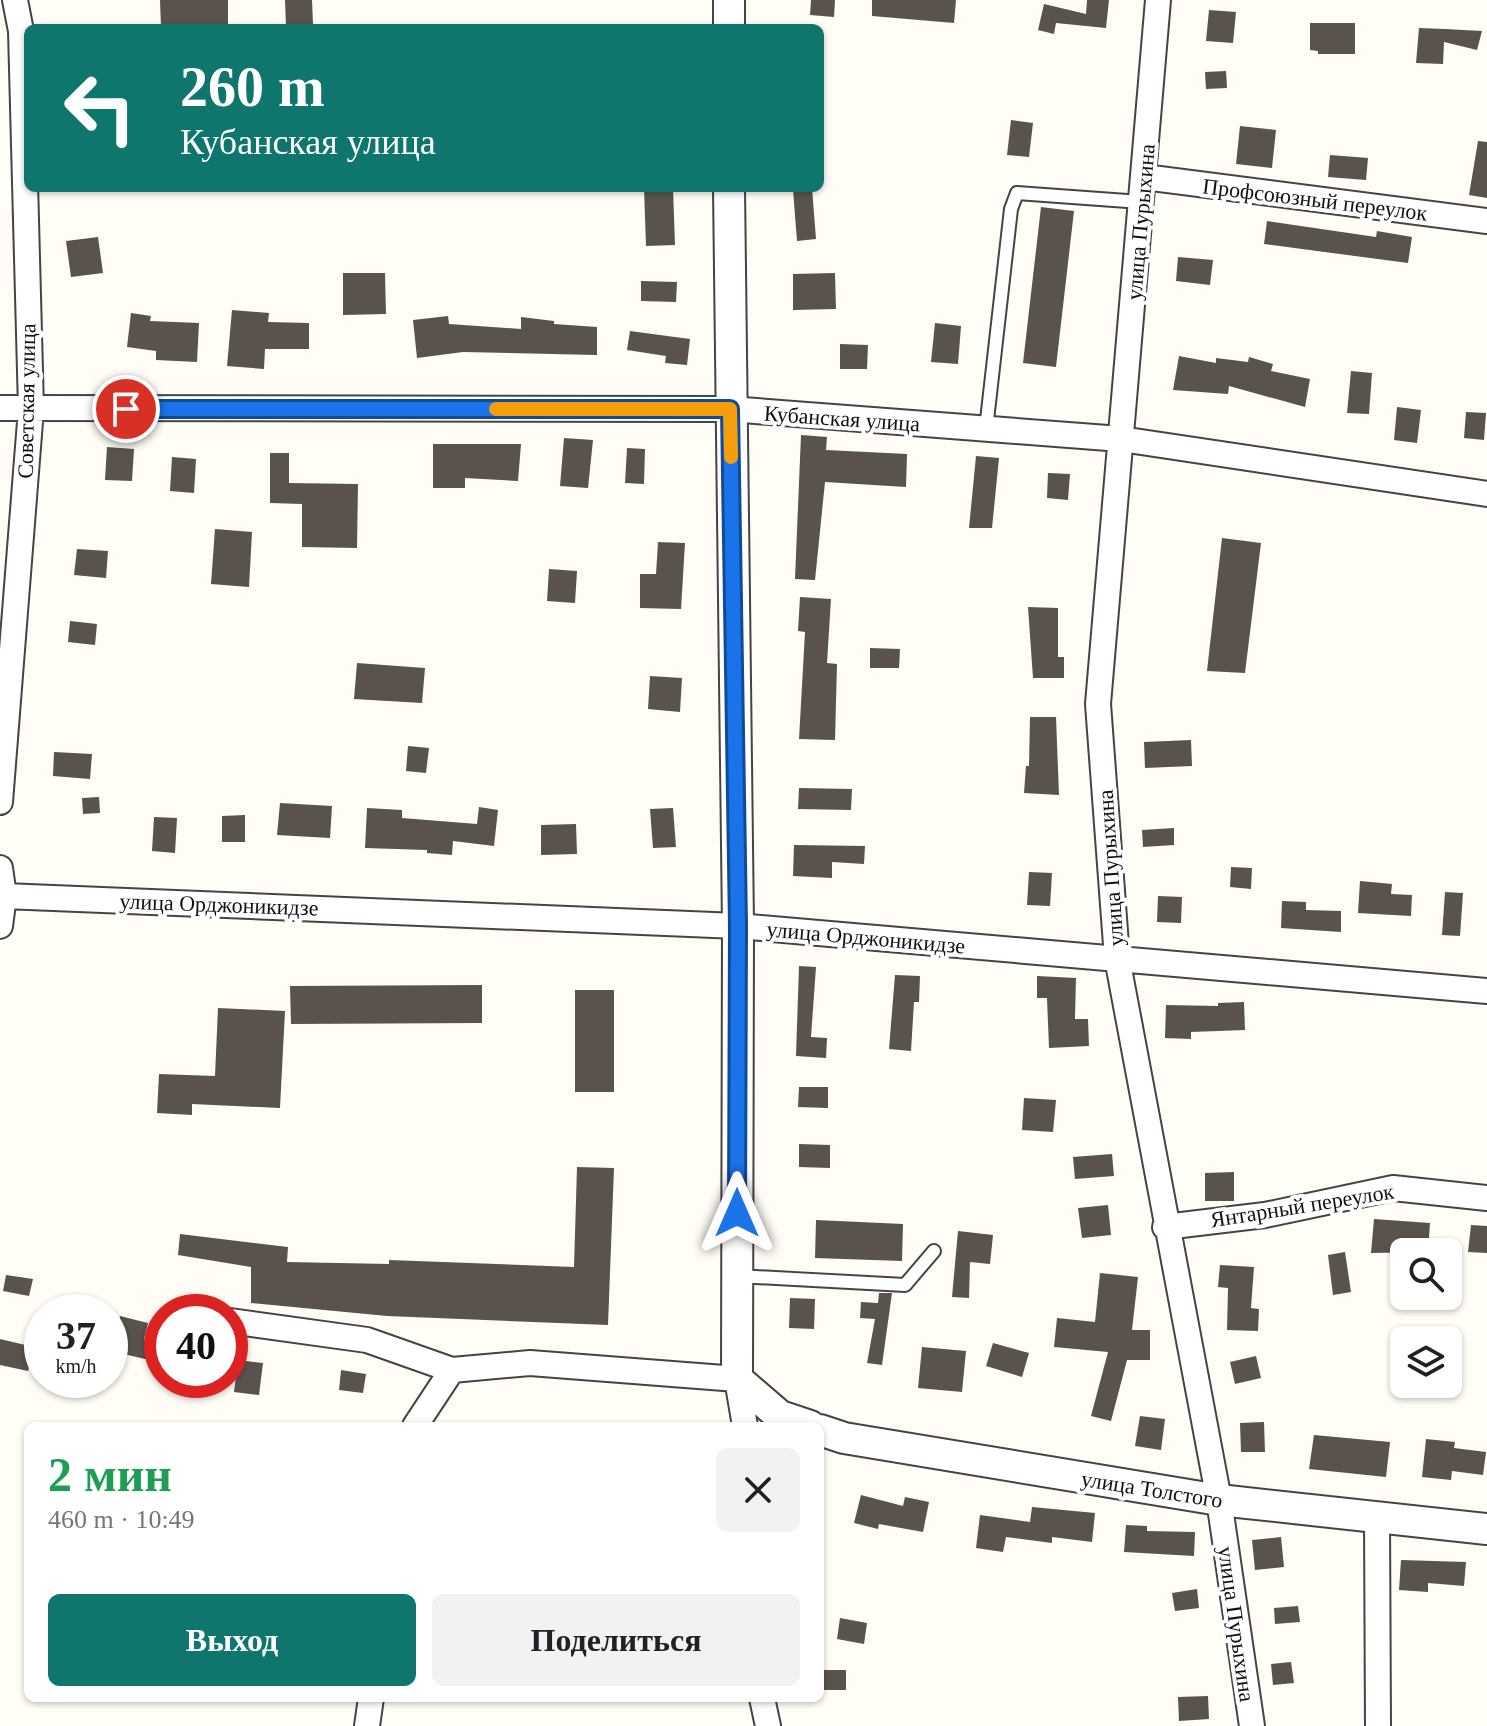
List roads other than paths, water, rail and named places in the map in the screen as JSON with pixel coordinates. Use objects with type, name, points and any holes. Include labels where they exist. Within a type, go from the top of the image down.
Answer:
[{"type":"street","name":"Советская улица","points":[[15,0],[21,31],[24,144]]},
{"type":"street","points":[[729,0],[729,24]]},
{"type":"street","name":"улица Пурыхина","points":[[1158,0],[1098,704],[1117,958],[1165,1227],[1219,1500],[1252,1726]]},
{"type":"street","name":"Профсоюзный переулок","points":[[1144,177],[1487,221]]},
{"type":"street","name":"Советская улица","points":[[0,802],[31,409],[25,192]]},
{"type":"street","points":[[729,192],[738,926],[737,1379],[744,1422]]},
{"type":"street","name":"Кубанская улица","points":[[0,408],[730,409],[1121,439],[1487,494]]},
{"type":"street","points":[[0,868],[4,896],[0,926]]},
{"type":"street","name":"улица Орджоникидзе","points":[[4,896],[738,926],[1487,991]]},
{"type":"street","name":"Янтарный переулок","points":[[1165,1227],[1265,1215],[1393,1188],[1487,1198]]},
{"type":"street","points":[[248,1323],[367,1340],[452,1370],[530,1363],[737,1379],[780,1416],[798,1422]]},
{"type":"street","points":[[417,1422],[452,1370]]},
{"type":"street","name":"улица Толстого","points":[[824,1431],[844,1438],[1219,1500],[1487,1529]]},
{"type":"street","points":[[1377,1517],[1378,1726]]},
{"type":"street","points":[[367,1726],[370,1702]]},
{"type":"street","points":[[763,1702],[768,1726]]},
{"type":"lane","points":[[986,429],[1011,209],[1017,193],[1141,202]]},
{"type":"lane","points":[[737,1276],[905,1285],[934,1251]]}]
